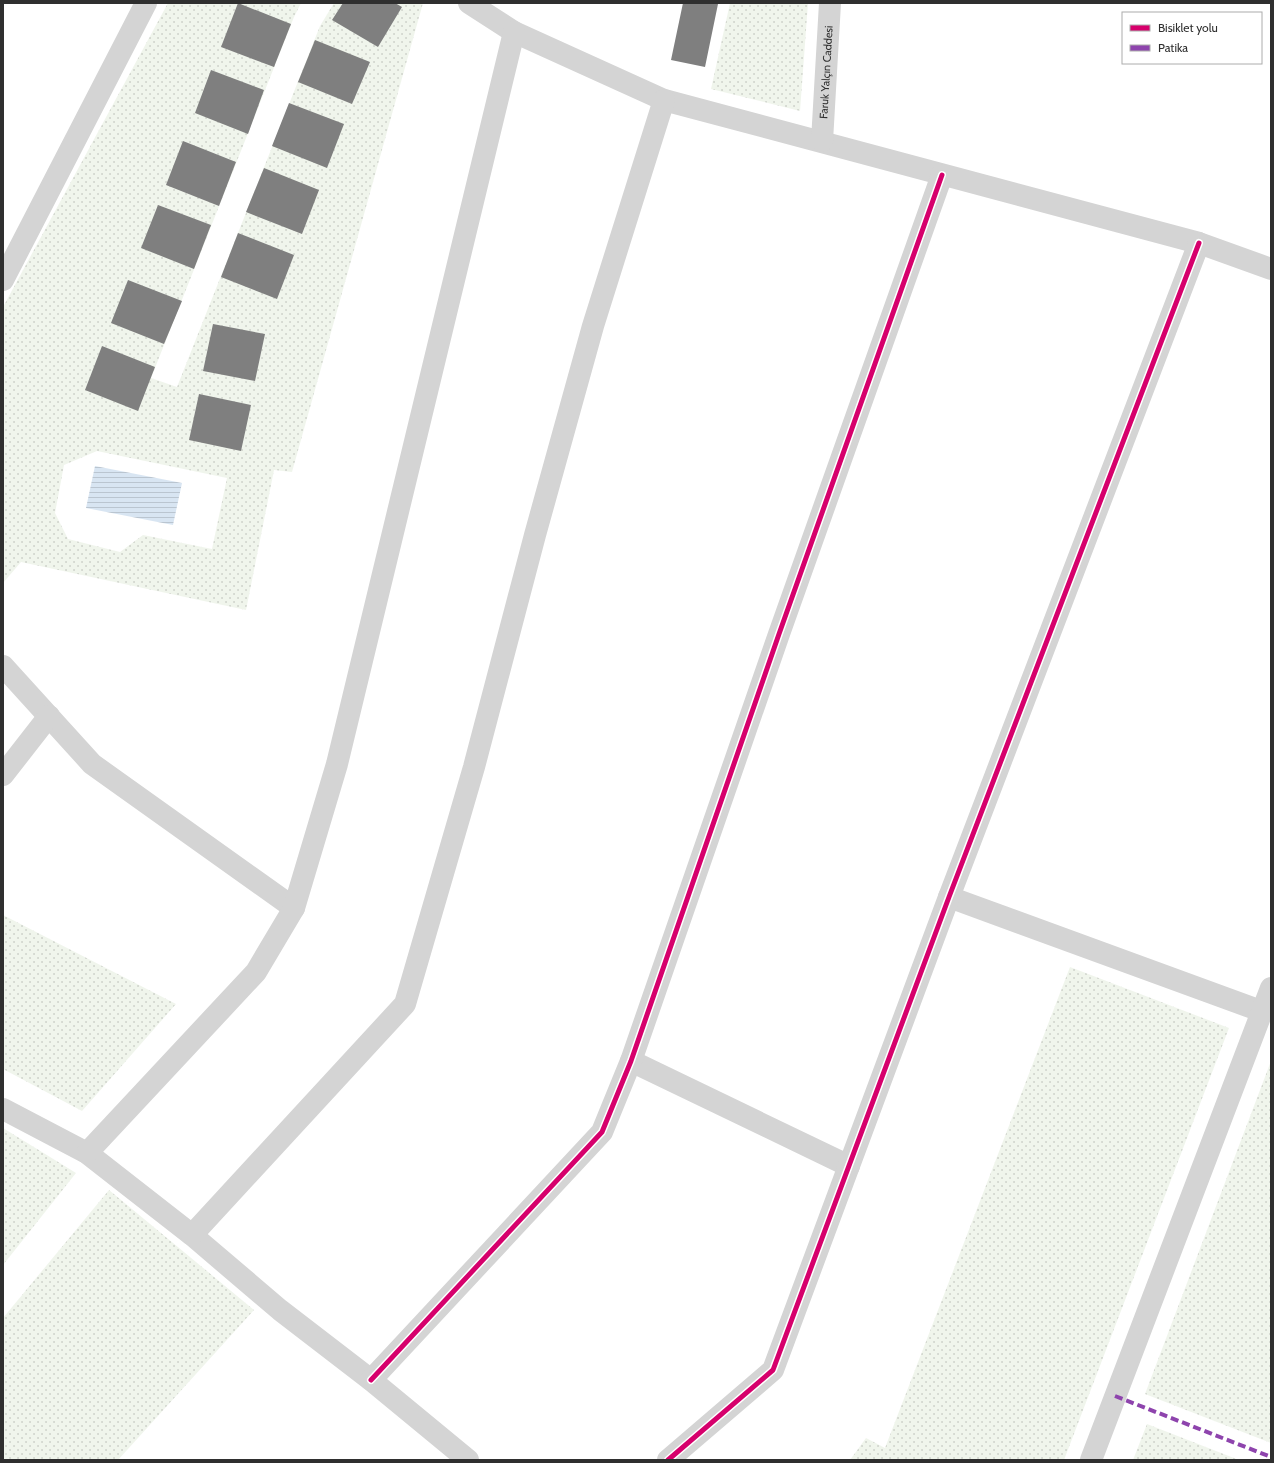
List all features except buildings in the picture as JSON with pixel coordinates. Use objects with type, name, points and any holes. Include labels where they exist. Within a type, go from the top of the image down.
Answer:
[{"type":"street","points":[[3,280],[146,3]]},
{"type":"street","points":[[469,3],[494,10],[514,32],[664,100],[1199,243],[1271,269]]},
{"type":"street","name":"Faruk Yalçın Caddesi","points":[[822,141],[830,3]]},
{"type":"street","points":[[87,1153],[256,972],[294,908],[337,764],[514,32]]},
{"type":"street","points":[[192,1235],[405,1004],[474,767],[535,535],[593,326],[664,100]]},
{"type":"street","points":[[371,1380],[602,1132],[631,1061],[779,634],[942,175]]},
{"type":"street","points":[[668,1460],[773,1370],[949,897],[1199,243]]},
{"type":"street","points":[[3,666],[92,764],[294,908]]},
{"type":"street","points":[[3,775],[49,716]]},
{"type":"street","points":[[949,897],[1261,1011]]},
{"type":"street","points":[[1091,1460],[1271,988]]},
{"type":"street","points":[[631,1061],[849,1166]]},
{"type":"street","points":[[3,1109],[87,1153],[192,1235],[280,1310],[371,1380],[468,1460]]},
{"type":"shaded area","points":[[168,3],[301,3],[294,17],[151,378],[177,387],[320,26],[334,3],[423,3],[292,472],[274,470],[246,610],[21,562],[3,583],[3,307]],"holes":[[[97,451],[227,478],[212,549],[143,535],[120,552],[68,539],[55,513],[64,465]]]},
{"type":"shaded area","points":[[730,3],[808,3],[800,111],[711,89]]},
{"type":"shaded area","points":[[3,915],[176,1004],[82,1111],[3,1069]]},
{"type":"shaded area","points":[[1070,967],[1229,1028],[1064,1460],[850,1460],[866,1438],[885,1448]]},
{"type":"shaded area","points":[[1271,1061],[1271,1443],[1145,1394]]},
{"type":"shaded area","points":[[3,1128],[76,1173],[3,1265]]},
{"type":"shaded area","points":[[109,1190],[254,1310],[118,1460],[3,1460],[3,1318]]},
{"type":"shaded area","points":[[1147,1424],[1239,1460],[1133,1460]]},
{"type":"water","points":[[95,466],[182,483],[173,525],[86,508]]},
{"type":"marked path","points":[[1115,1396],[1271,1457]]},
{"type":"cycle path","points":[[371,1380],[602,1132],[631,1061],[779,634],[942,175]]},
{"type":"cycle path","points":[[668,1460],[773,1370],[949,897],[1199,243]]}]
